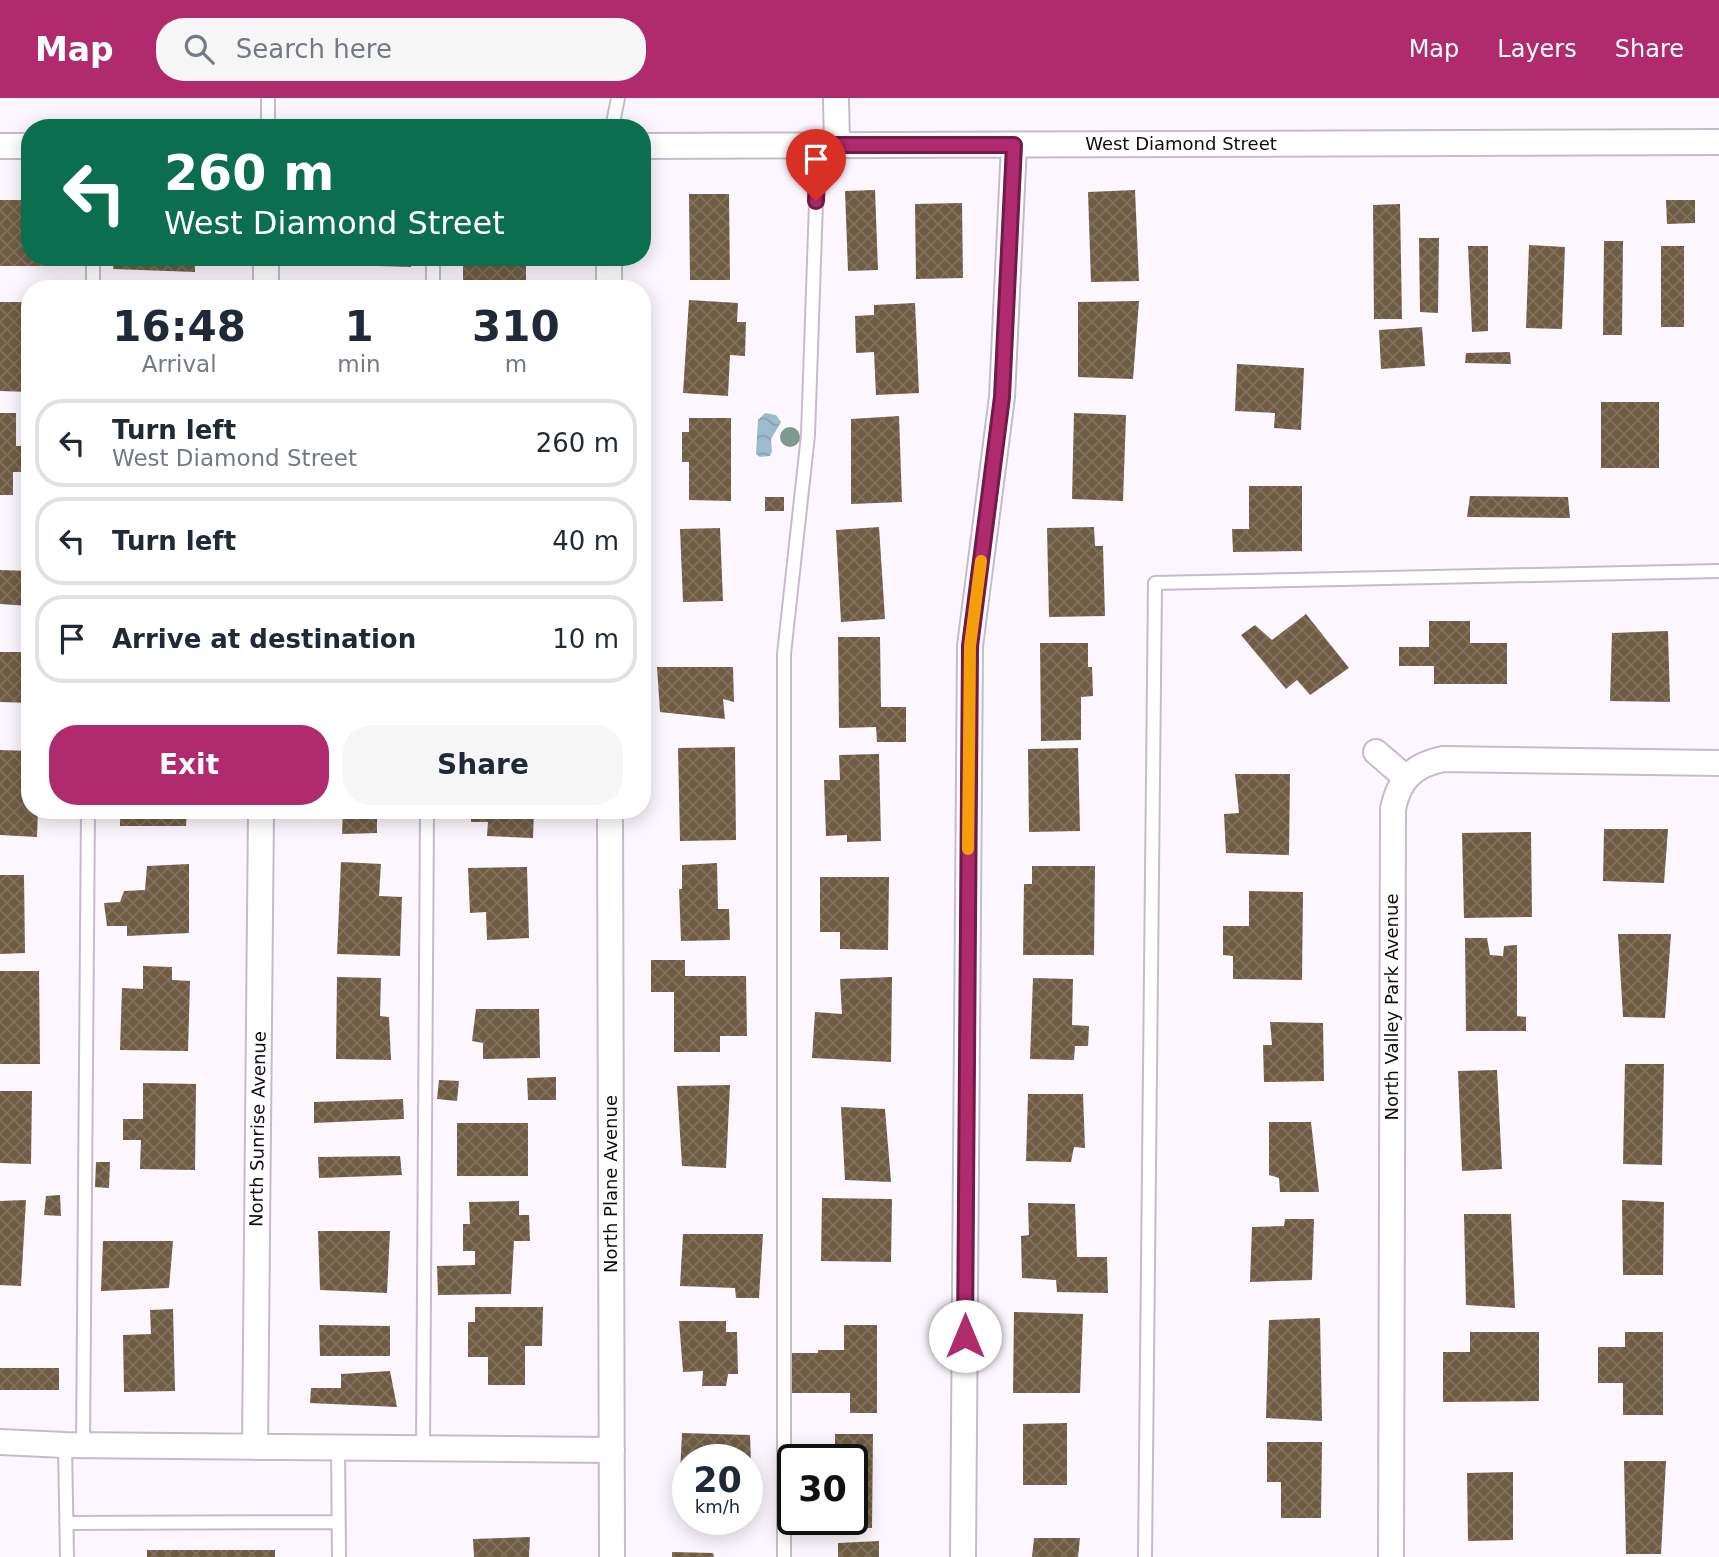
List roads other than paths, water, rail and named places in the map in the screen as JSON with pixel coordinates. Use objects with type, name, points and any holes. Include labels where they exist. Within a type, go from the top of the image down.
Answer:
[{"type":"street","points":[[827,145],[836,98]]},
{"type":"street","name":"West Diamond Street","points":[[651,146],[1719,142]]},
{"type":"street","points":[[963,1557],[970,646],[1002,397],[1014,145]]},
{"type":"street","points":[[0,146],[21,146]]},
{"type":"street","points":[[1376,752],[1406,778],[1426,763],[1443,759],[1719,763]]},
{"type":"street","name":"North Valley Park Avenue","points":[[1391,1557],[1393,809],[1395,798],[1406,778]]},
{"type":"street","name":"North Sunrise Avenue","points":[[255,1447],[261,819]]},
{"type":"street","name":"North Plane Avenue","points":[[610,819],[612,1557]]},
{"type":"street","points":[[0,1442],[611,1450]]},
{"type":"lane","points":[[268,98],[268,119]]},
{"type":"lane","points":[[614,119],[618,98]]},
{"type":"lane","points":[[784,1557],[784,654],[808,435],[827,145]]},
{"type":"lane","points":[[1145,1557],[1155,583],[1719,571]]},
{"type":"lane","points":[[67,1557],[66,1523],[74,1445],[89,819]]},
{"type":"lane","points":[[423,1448],[427,819]]},
{"type":"lane","points":[[338,1447],[339,1557]]},
{"type":"lane","points":[[66,1523],[338,1522]]},
{"type":"water","points":[[765,413],[776,415],[781,422],[771,439],[770,456],[760,457],[756,454],[758,420]]}]
